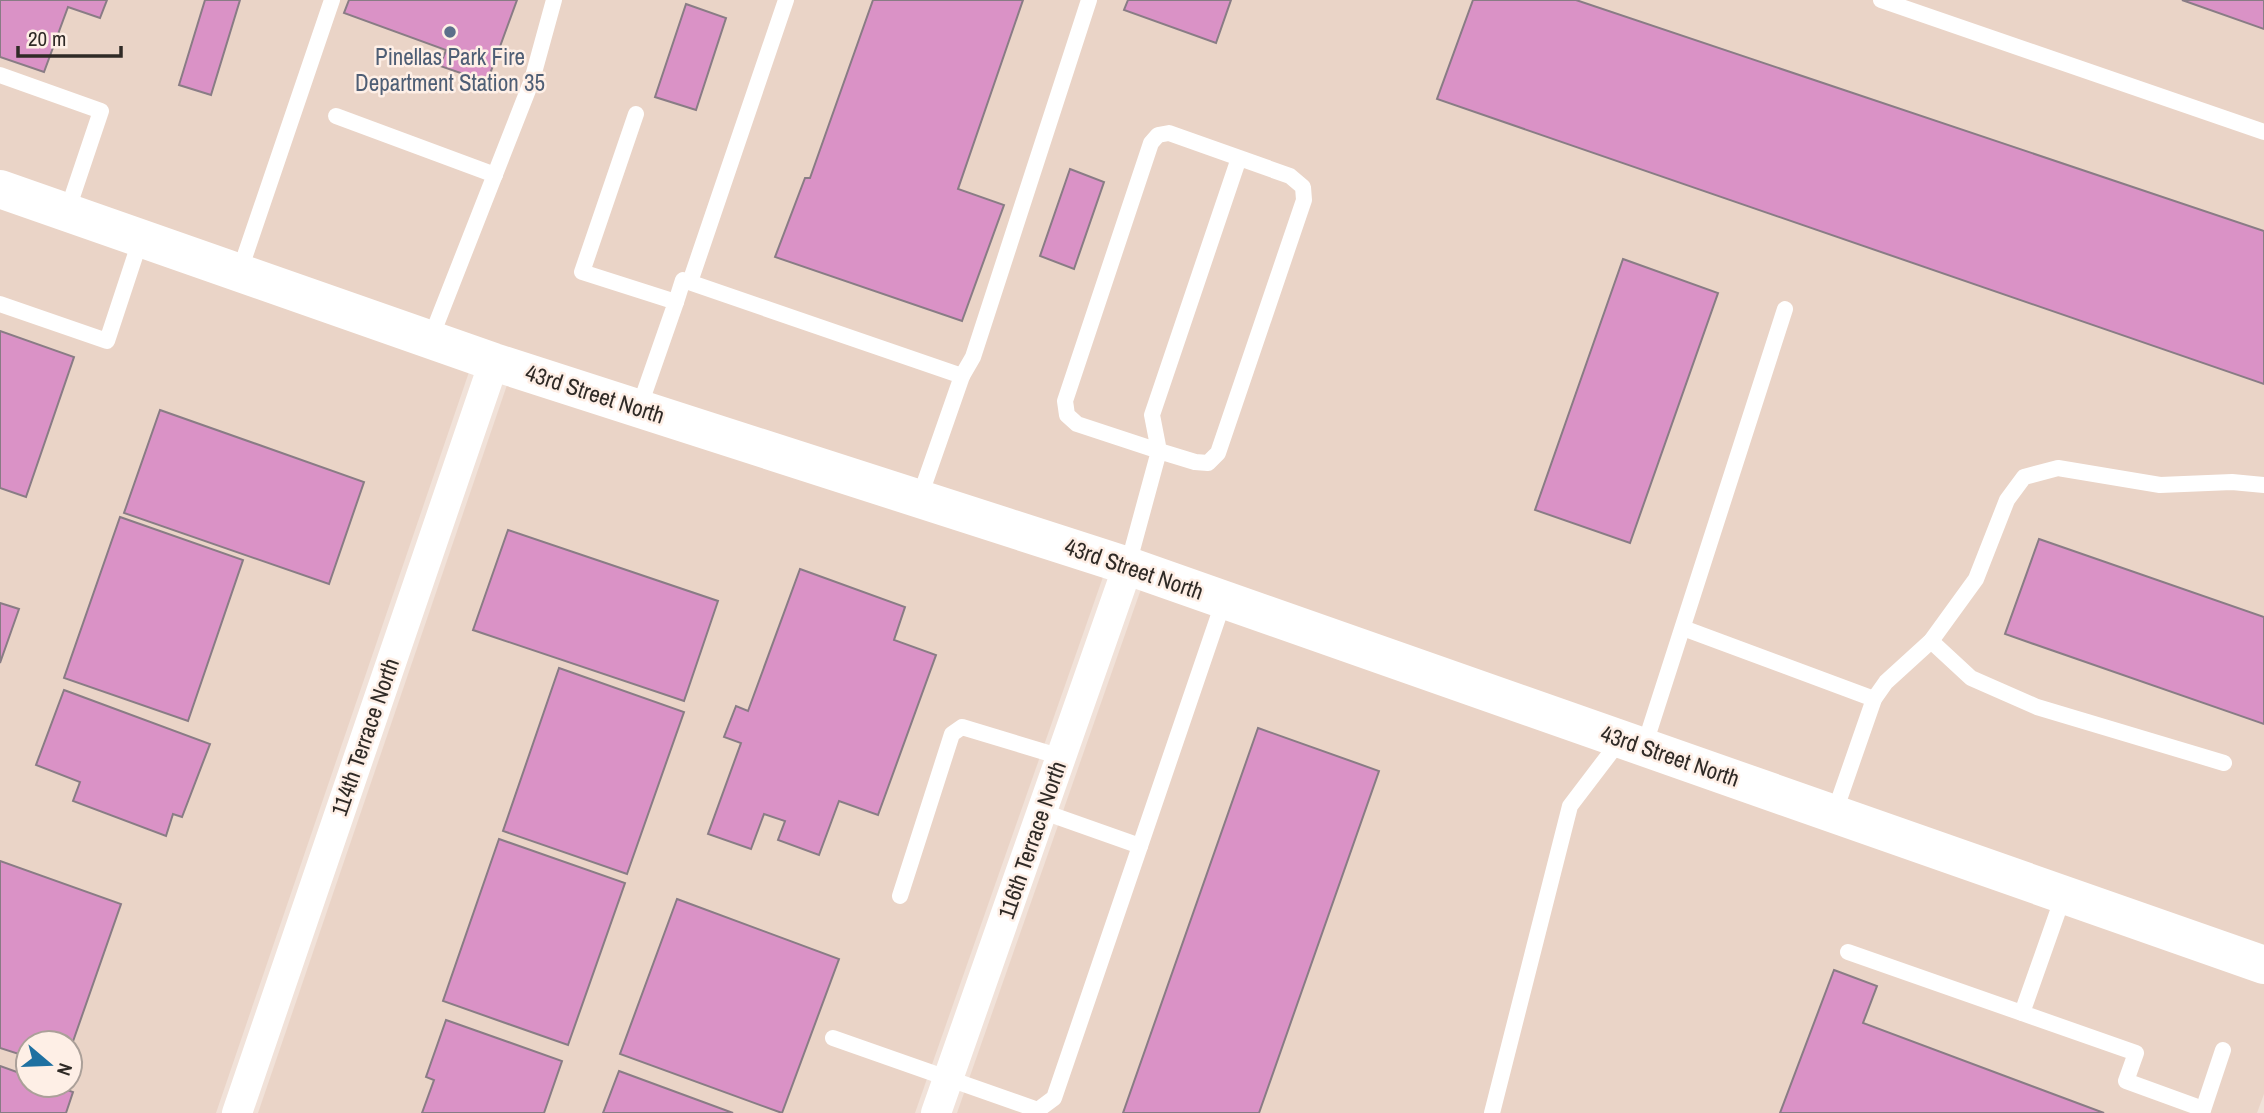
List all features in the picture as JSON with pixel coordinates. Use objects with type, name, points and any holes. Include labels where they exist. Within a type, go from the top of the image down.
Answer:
[{"type":"street","name":"43rd Street North","points":[[0,189],[494,362],[1128,566],[2264,965]]},
{"type":"street","name":"114th Terrace North","points":[[237,1113],[494,362]]},
{"type":"street","name":"116th Terrace North","points":[[936,1113],[1128,566]]},
{"type":"lane","points":[[239,273],[332,0]]},
{"type":"lane","points":[[430,340],[532,80],[554,0]]},
{"type":"lane","points":[[690,282],[786,0]]},
{"type":"lane","points":[[919,499],[962,376],[973,357],[1089,0]]},
{"type":"lane","points":[[1881,0],[2264,132]]},
{"type":"lane","points":[[0,75],[101,111],[67,212]]},
{"type":"lane","points":[[636,114],[582,272],[676,302]]},
{"type":"lane","points":[[336,116],[495,175]]},
{"type":"lane","points":[[1169,134],[1239,158],[1290,176],[1303,187],[1304,200],[1218,453],[1208,463],[1195,462],[1077,424],[1067,415],[1065,401],[1151,143],[1158,135],[1169,134]]},
{"type":"lane","points":[[1128,566],[1159,451],[1152,415],[1239,158]]},
{"type":"lane","points":[[0,304],[107,341],[141,238]]},
{"type":"lane","points":[[639,408],[683,279],[962,376]]},
{"type":"lane","points":[[1492,1113],[1570,806],[1633,743],[1683,628],[1785,309]]},
{"type":"lane","points":[[1834,814],[1874,699],[1886,682],[1931,641],[1976,579],[2007,500],[2024,477],[2058,468],[2160,485],[2232,482],[2264,485]]},
{"type":"lane","points":[[833,1038],[1038,1110],[1054,1098],[1224,600]]},
{"type":"lane","points":[[1683,628],[1874,699]]},
{"type":"lane","points":[[1931,641],[1971,678],[2037,707],[2224,764]]},
{"type":"lane","points":[[900,896],[952,734],[961,726],[1061,757]]},
{"type":"lane","points":[[1041,811],[1140,846]]},
{"type":"lane","points":[[2022,1013],[2064,894]]},
{"type":"lane","points":[[1848,952],[2136,1053],[2126,1082],[2203,1111],[2223,1050]]},
{"type":"shaded area","points":[[0,0],[2264,0],[2264,946],[500,345],[0,171]]},
{"type":"shaded area","points":[[0,208],[469,372],[216,1113],[0,1113]]},
{"type":"shaded area","points":[[507,385],[1103,577],[915,1113],[258,1113]]},
{"type":"shaded area","points":[[1141,589],[2264,983],[2264,1094],[2257,1113],[957,1113]]},
{"type":"building","points":[[0,0],[107,0],[100,18],[68,7],[44,72],[0,57]]},
{"type":"building","points":[[205,0],[240,0],[211,95],[179,85]]},
{"type":"building","name":"Pinellas Park Fire Department Station 35","points":[[349,0],[517,0],[487,82],[440,66],[446,50],[344,13]]},
{"type":"building","points":[[873,0],[1023,0],[958,189],[1004,205],[962,321],[775,257],[805,178],[810,178]]},
{"type":"building","points":[[1128,0],[1231,0],[1216,43],[1124,10]]},
{"type":"building","points":[[1473,0],[1576,0],[2264,231],[2264,384],[1437,99]]},
{"type":"building","points":[[2182,0],[2264,0],[2264,29]]},
{"type":"building","points":[[686,4],[726,18],[696,110],[655,97]]},
{"type":"building","points":[[1070,169],[1104,182],[1074,269],[1040,256]]},
{"type":"building","points":[[1623,259],[1718,293],[1630,543],[1535,510]]},
{"type":"building","points":[[0,331],[74,357],[26,497],[0,488]]},
{"type":"building","points":[[160,410],[364,482],[329,584],[124,513]]},
{"type":"building","points":[[120,517],[243,560],[188,721],[64,678]]},
{"type":"building","points":[[508,530],[718,601],[684,701],[473,630]]},
{"type":"building","points":[[2039,539],[2264,617],[2264,724],[2005,634]]},
{"type":"building","points":[[800,569],[905,607],[894,640],[936,655],[878,815],[839,801],[819,855],[778,840],[785,821],[764,814],[751,849],[708,834],[741,743],[724,737],[736,706],[748,711]]},
{"type":"building","points":[[0,603],[19,609],[0,663]]},
{"type":"building","points":[[559,668],[684,712],[627,874],[503,831]]},
{"type":"building","points":[[64,690],[210,744],[182,817],[173,814],[166,836],[73,801],[80,782],[36,765]]},
{"type":"building","points":[[1258,728],[1379,771],[1259,1113],[1123,1113]]},
{"type":"building","points":[[499,839],[625,883],[568,1045],[443,1001]]},
{"type":"building","points":[[0,861],[121,904],[77,1029],[14,1029],[14,1052],[0,1048]]},
{"type":"building","points":[[677,899],[839,959],[782,1113],[620,1054]]},
{"type":"building","points":[[1834,970],[1877,986],[1863,1023],[2104,1113],[1780,1113]]},
{"type":"building","points":[[446,1020],[562,1061],[544,1113],[422,1113],[434,1080],[426,1077]]},
{"type":"building","points":[[0,1066],[14,1071],[14,1099],[71,1099],[66,1113],[0,1113]]},
{"type":"building","points":[[619,1071],[733,1113],[603,1113]]},
{"type":"place","name":"Pinellas Park Fire Department Station 35","points":[[450,32]]}]
